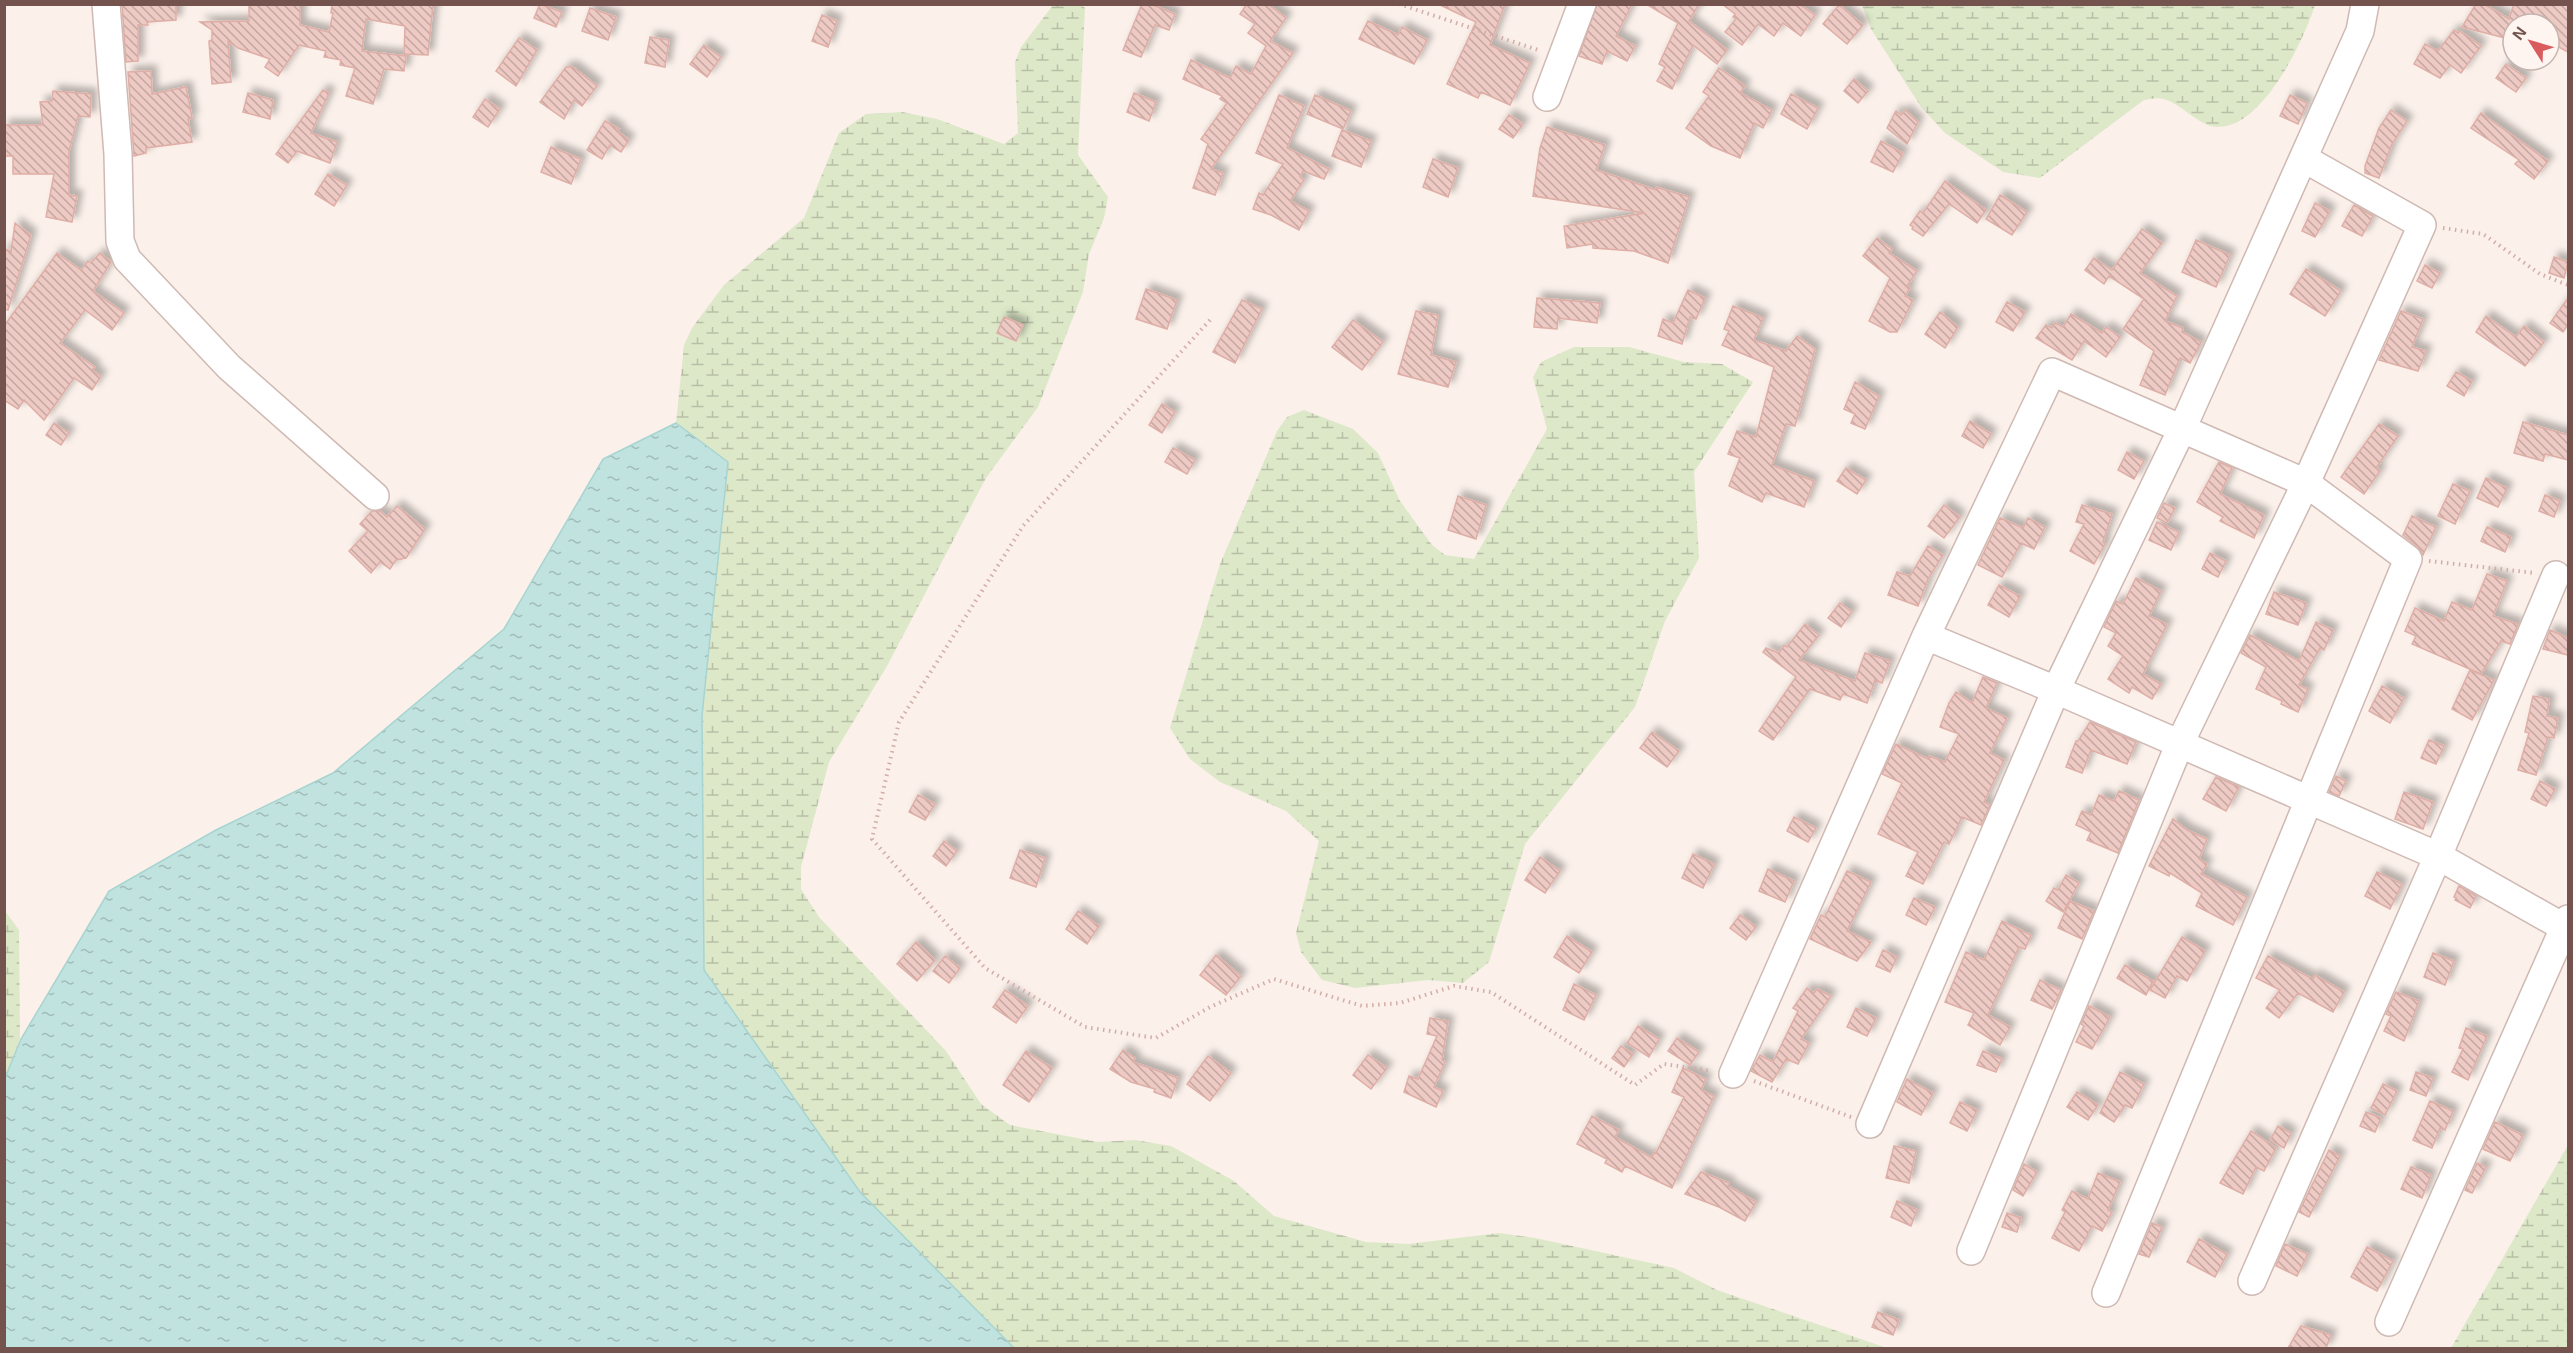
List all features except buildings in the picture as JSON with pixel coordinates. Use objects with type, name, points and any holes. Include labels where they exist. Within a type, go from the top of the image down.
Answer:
[{"type":"street","points":[[106,4],[118,154],[120,242],[127,259],[229,367],[375,496]]},
{"type":"street","points":[[1547,97],[1582,4]]},
{"type":"street","points":[[1870,1124],[2056,690],[2182,429],[2360,31],[2365,4]]},
{"type":"street","points":[[1971,1251],[2180,744],[2306,483],[2422,225],[2303,158]]},
{"type":"street","points":[[1733,1074],[1926,636],[2052,372],[2306,483],[2408,559],[2106,1293]]},
{"type":"street","points":[[2252,1281],[2438,856],[2556,575]]},
{"type":"street","points":[[1926,636],[2438,856],[2567,924],[2389,1322]]},
{"type":"path","points":[[1399,4],[1562,57]]},
{"type":"path","points":[[2422,225],[2483,234],[2540,274],[2568,285]]},
{"type":"path","points":[[1210,320],[1023,526],[899,722],[872,840],[985,968],[1085,1027],[1156,1038],[1210,1007],[1274,979],[1362,1006],[1400,1003],[1454,986],[1491,992],[1635,1085],[1664,1064],[1733,1074],[1870,1124]]},
{"type":"path","points":[[2408,559],[2556,575]]},
{"type":"green space","points":[[1862,4],[2315,5],[2290,62],[2262,102],[2246,117],[2229,125],[2211,126],[2169,101],[2159,98],[2144,100],[2040,178],[2003,172],[1945,133],[1921,107],[1871,29]]},
{"type":"green space","points":[[1053,5],[1081,5],[1085,8],[1078,155],[1108,197],[1104,218],[1089,254],[1083,292],[1038,407],[986,478],[887,666],[829,762],[801,867],[801,889],[819,917],[946,1051],[981,1104],[1010,1125],[1098,1142],[1135,1140],[1171,1146],[1234,1181],[1274,1216],[1366,1242],[1408,1244],[1499,1233],[1535,1238],[1674,1268],[1717,1290],[1887,1348],[1014,1348],[860,1192],[704,970],[702,716],[728,463],[676,423],[684,345],[692,328],[724,285],[804,218],[839,133],[866,114],[902,112],[937,119],[1004,144],[1018,133],[1015,62],[1021,47]]},
{"type":"green space","points":[[1574,347],[1629,347],[1684,362],[1722,364],[1753,382],[1694,472],[1699,558],[1665,621],[1635,707],[1525,844],[1489,962],[1463,983],[1428,980],[1355,988],[1322,980],[1301,952],[1296,933],[1319,841],[1286,811],[1220,782],[1190,759],[1170,728],[1220,564],[1277,431],[1287,417],[1304,410],[1353,429],[1378,453],[1400,501],[1432,545],[1445,555],[1474,559],[1547,429],[1533,377],[1541,362]]},
{"type":"green space","points":[[5,911],[19,930],[20,1039],[5,1078]]},
{"type":"green space","points":[[2568,1145],[2568,1348],[2451,1348]]},
{"type":"water","points":[[676,423],[728,462],[702,716],[704,970],[860,1192],[1014,1348],[5,1348],[5,1078],[21,1039],[109,891],[216,830],[333,773],[504,629],[603,459]]}]
